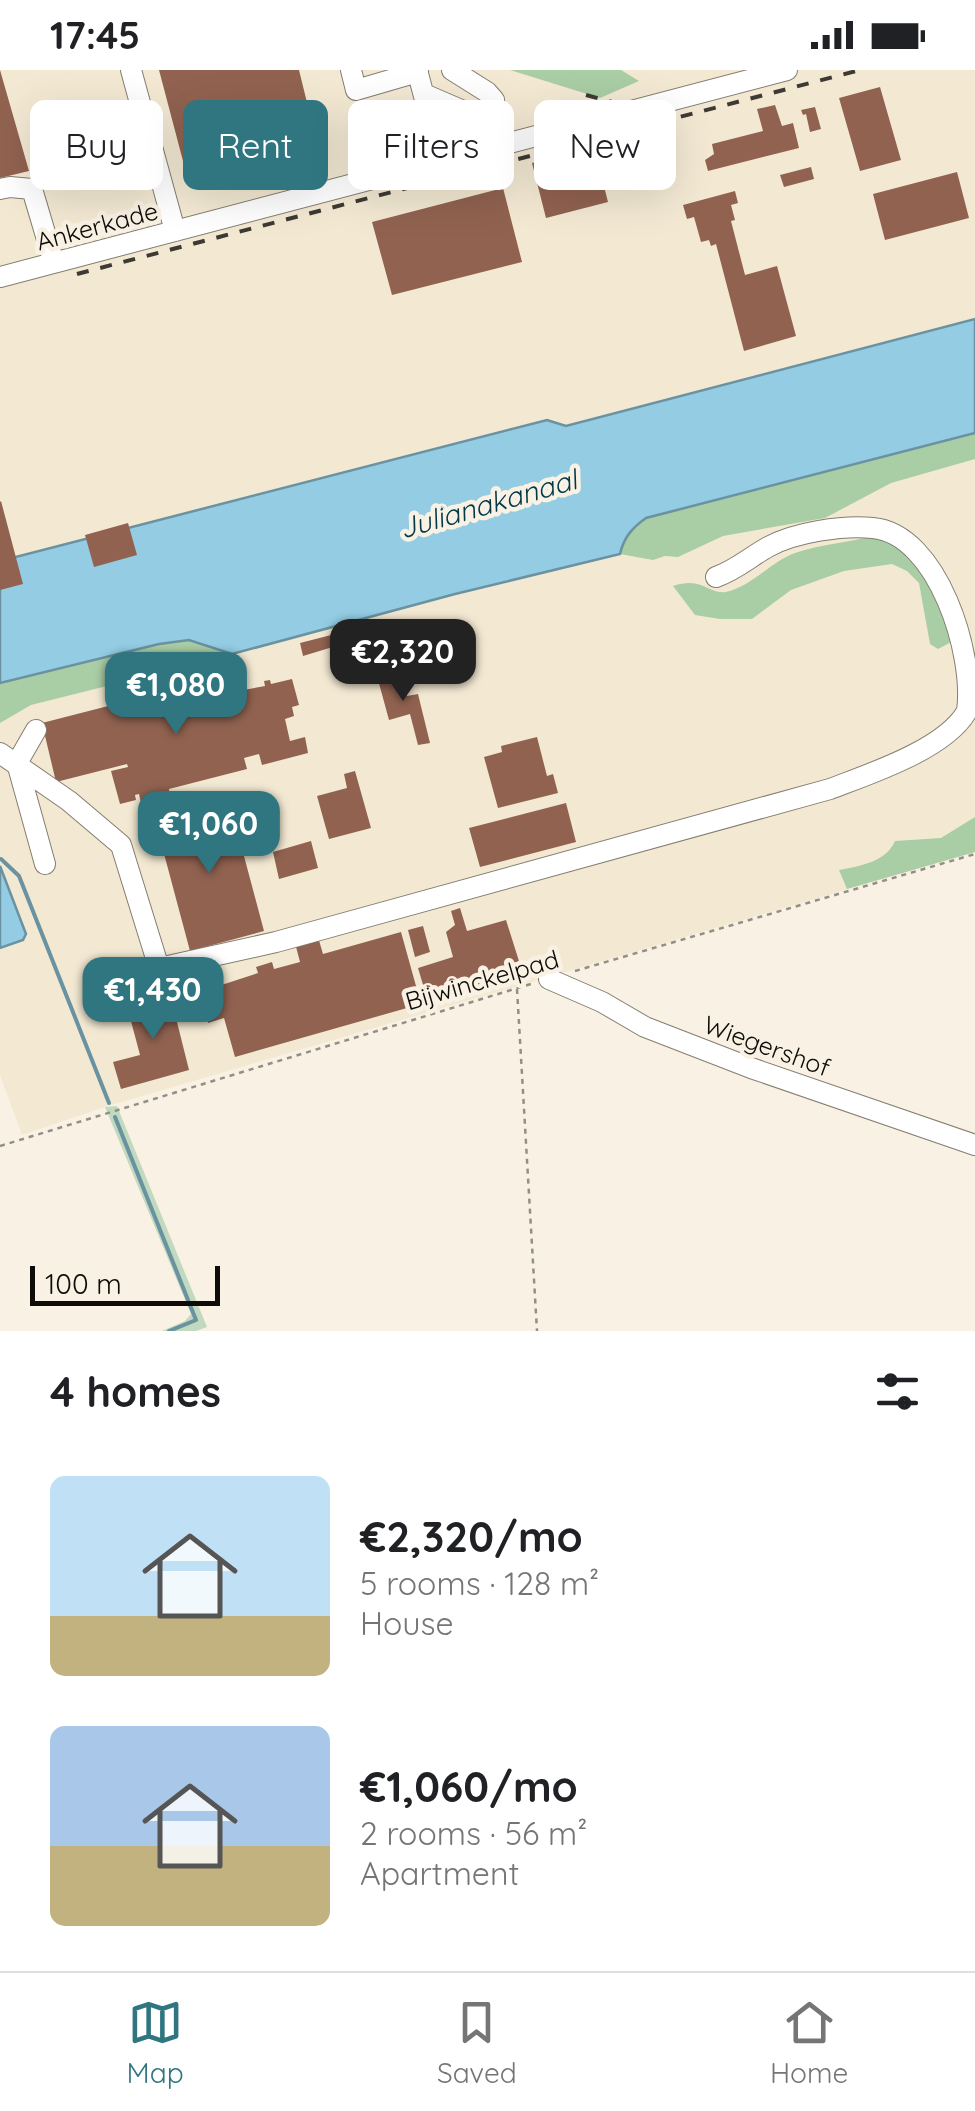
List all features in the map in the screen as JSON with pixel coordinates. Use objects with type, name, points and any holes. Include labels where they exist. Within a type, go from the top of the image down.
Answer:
[{"type":"street","points":[[131,70],[176,231]]},
{"type":"street","points":[[350,70],[356,90],[418,71],[426,100]]},
{"type":"street","points":[[424,94],[476,116],[488,113],[494,100],[488,92],[452,70]]},
{"type":"street","name":"Ankerkade","points":[[514,141],[788,70]]},
{"type":"street","name":"Ankerkade","points":[[0,277],[348,185]]},
{"type":"street","points":[[0,190],[10,186],[32,189],[54,263]]},
{"type":"street","points":[[8,758],[121,845],[159,968],[276,942],[830,789],[908,756],[950,732],[968,708],[975,668],[968,628],[951,590],[932,562],[905,539],[875,528],[812,533],[772,545],[733,571],[716,577]]},
{"type":"street","points":[[8,758],[36,730]]},
{"type":"street","points":[[8,758],[45,864]]},
{"type":"street","name":"Wiegershof","points":[[549,979],[602,1002],[645,1028],[975,1144]]},
{"type":"path","name":"Bijwinckelpad","points":[[0,1146],[517,988],[975,854]]},
{"type":"path","points":[[517,988],[537,1331]]},
{"type":"shaded area","points":[[0,70],[975,70],[975,319],[566,426],[546,420],[0,561]]},
{"type":"shaded area","points":[[975,433],[975,852],[105,1107],[22,1135],[0,1075],[0,683],[233,653],[619,554],[854,464]]},
{"type":"green space","points":[[510,70],[621,70],[639,81],[600,98]]},
{"type":"green space","points":[[975,433],[975,459],[891,483],[825,518],[723,536],[678,557],[653,560],[620,554],[629,533],[646,518]]},
{"type":"green space","points":[[873,536],[888,541],[928,570],[953,641],[938,649],[930,644],[919,583],[892,564],[844,571],[791,590],[752,619],[695,615],[673,586],[692,583],[726,592],[745,585],[795,553]]},
{"type":"green space","points":[[188,640],[232,654],[174,676],[136,685],[103,687],[31,705],[0,723],[0,683]]},
{"type":"green space","points":[[975,817],[975,852],[847,889],[839,870],[879,858],[895,841],[941,838]]},
{"type":"green space","points":[[117,1106],[207,1327],[196,1331],[162,1331],[185,1321],[191,1314],[105,1107]]},
{"type":"water","name":"Julianakanaal","points":[[975,319],[975,433],[646,518],[629,533],[620,554],[232,654],[189,640],[0,683],[0,561],[547,420],[566,426]]},
{"type":"water","points":[[0,866],[26,934],[23,940],[0,948]]},
{"type":"building","points":[[0,70],[29,171],[0,178]]},
{"type":"building","points":[[159,70],[299,70],[306,100],[183,100],[183,161]]},
{"type":"building","points":[[880,87],[901,160],[860,171],[839,98]]},
{"type":"building","points":[[775,105],[782,126],[793,123],[799,148],[708,171],[705,160],[714,154],[712,144],[763,131],[757,109]]},
{"type":"building","points":[[815,107],[821,129],[810,132],[806,114],[801,110]]},
{"type":"building","points":[[811,167],[814,179],[784,187],[780,175]]},
{"type":"building","points":[[957,172],[969,218],[885,240],[873,194]]},
{"type":"building","points":[[504,190],[522,262],[392,295],[372,222]]},
{"type":"building","points":[[539,190],[605,190],[608,202],[546,218]]},
{"type":"building","points":[[735,191],[738,203],[731,205],[735,220],[731,221],[745,275],[777,266],[796,336],[744,351],[716,244],[711,246],[709,240],[701,242],[694,217],[687,219],[683,205]]},
{"type":"building","points":[[0,502],[23,584],[0,590]]},
{"type":"building","points":[[128,523],[137,555],[94,567],[85,535]]},
{"type":"building","points":[[343,632],[346,643],[303,656],[300,643]]},
{"type":"building","points":[[400,670],[407,696],[418,694],[430,743],[418,745],[410,714],[389,720],[377,676]]},
{"type":"building","points":[[221,677],[227,693],[265,686],[264,681],[270,680],[271,684],[292,679],[299,705],[292,707],[294,716],[285,719],[290,741],[305,737],[308,753],[262,765],[259,754],[244,758],[247,769],[169,789],[170,795],[141,803],[139,794],[135,795],[136,800],[120,804],[111,771],[128,767],[127,764],[56,782],[42,723]]},
{"type":"building","points":[[537,737],[547,776],[553,774],[558,793],[498,808],[484,757],[502,752],[501,746]]},
{"type":"building","points":[[355,771],[371,828],[329,839],[317,796],[347,788],[344,774]]},
{"type":"building","points":[[229,800],[264,931],[190,951],[155,820]]},
{"type":"building","points":[[566,803],[576,842],[480,867],[469,828]]},
{"type":"building","points":[[311,841],[318,868],[279,879],[273,852]]},
{"type":"building","points":[[460,908],[467,931],[506,920],[524,977],[429,1005],[418,968],[453,957],[446,932],[455,925],[451,911]]},
{"type":"building","points":[[423,926],[430,952],[415,957],[408,930]]},
{"type":"building","points":[[401,932],[421,1004],[235,1057],[224,1018],[208,1023],[200,992],[258,973],[256,967],[272,962],[274,969],[300,962],[295,943],[318,937],[323,954]]},
{"type":"building","points":[[164,990],[168,1002],[172,1002],[189,1070],[121,1089],[113,1062],[140,1055],[127,1006],[135,1004],[134,997]]},
{"type":"waterway","points":[[1,859],[19,876],[109,1103]]},
{"type":"waterway","points":[[115,1117],[196,1320],[169,1331]]},
{"type":"railway","points":[[77,274],[860,70]]},
{"type":"railway","points":[[586,95],[605,100]]}]
